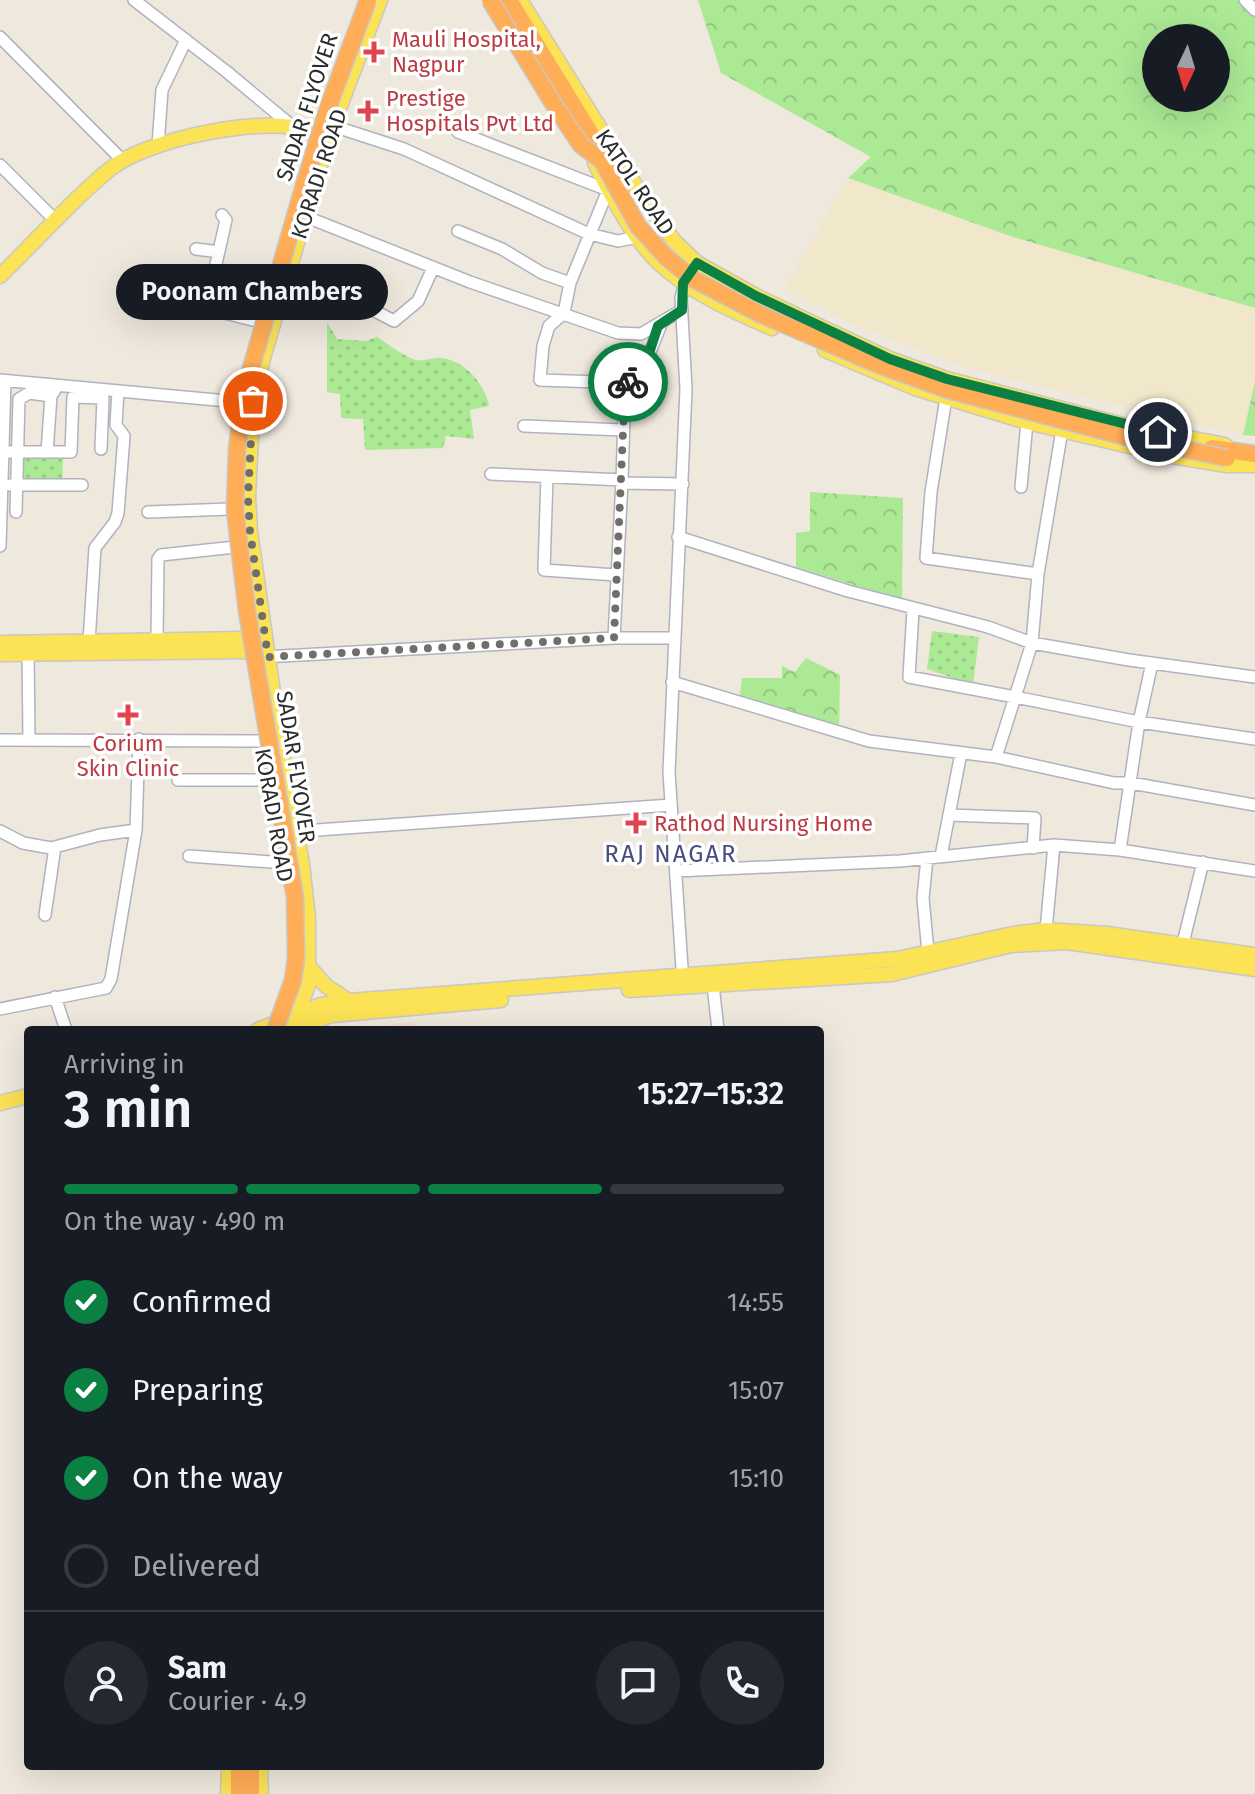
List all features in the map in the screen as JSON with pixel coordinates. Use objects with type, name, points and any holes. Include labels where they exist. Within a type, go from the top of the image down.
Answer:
[{"type":"highway","name":"SADAR FLYOVER","points":[[281,1026],[297,993],[303,958],[300,900],[245,556],[240,498],[244,441],[249,391],[311,176],[368,0]]},
{"type":"highway","points":[[490,0],[581,145],[602,161],[638,226],[666,257],[693,279],[762,315],[879,365],[948,390],[1126,437],[1228,454],[1255,453]]},
{"type":"highway","points":[[509,0],[632,204],[671,254],[700,275],[760,307],[868,356],[949,386],[1125,432],[1228,454],[1255,464]]},
{"type":"highway","points":[[239,1770],[239,1794]]},
{"type":"highway","points":[[251,1770],[251,1794]]},
{"type":"main road","name":"KORADI ROAD","points":[[281,1026],[288,980],[291,915],[280,832],[261,741],[247,649],[230,509],[233,439],[238,402],[261,322],[368,0]]},
{"type":"main road","name":"KORADI ROAD","points":[[323,130],[380,0]]},
{"type":"main road","name":"KATOL ROAD","points":[[499,0],[638,237],[657,261],[683,283],[746,317],[904,384],[946,398],[1027,422],[1172,456],[1227,465],[1255,464]]},
{"type":"main road","name":"KATOL ROAD","points":[[520,0],[637,188],[674,241],[697,263],[756,296],[876,352],[947,379],[1127,426],[1255,453]]},
{"type":"main road","points":[[0,276],[123,161],[185,138],[255,126],[323,130]]},
{"type":"main road","name":"KORADI ROAD","points":[[282,1026],[308,985],[308,917],[250,531],[248,497],[253,401],[298,214]]},
{"type":"main road","points":[[0,654],[89,642],[157,640],[247,649]]},
{"type":"main road","points":[[0,643],[28,648],[247,649]]},
{"type":"main road","points":[[285,1026],[332,1015],[540,997],[829,966],[928,953],[1046,930],[1183,943],[1255,955]]},
{"type":"main road","points":[[283,1026],[321,1005],[349,1001],[892,974],[1011,945],[1067,942],[1255,969]]},
{"type":"main road","points":[[310,968],[326,986],[349,1001]]},
{"type":"main road","points":[[317,1026],[332,1015]]},
{"type":"main road","points":[[0,1103],[24,1097]]},
{"type":"main road","points":[[0,1112],[24,1106]]},
{"type":"main road","points":[[228,1794],[229,1770]]},
{"type":"main road","points":[[260,1770],[261,1794]]},
{"type":"street","points":[[134,0],[293,127]]},
{"type":"street","points":[[1245,0],[1255,10]]},
{"type":"street","points":[[0,37],[123,161]]},
{"type":"street","points":[[158,146],[162,90],[186,40]]},
{"type":"street","points":[[323,130],[404,149],[589,234],[618,241],[638,237]]},
{"type":"street","points":[[458,132],[608,190],[570,283],[564,313],[549,326],[543,346],[540,380],[628,383]]},
{"type":"street","points":[[0,165],[56,221]]},
{"type":"street","points":[[298,214],[433,268],[618,333],[641,334],[682,310]]},
{"type":"street","points":[[206,308],[226,220],[222,215]]},
{"type":"street","points":[[458,231],[502,249],[542,273],[570,283]]},
{"type":"street","points":[[196,249],[219,252]]},
{"type":"street","points":[[683,982],[669,772],[686,389],[683,283],[697,263]]},
{"type":"street","points":[[333,289],[394,321],[418,301],[433,268]]},
{"type":"street","points":[[161,297],[261,322]]},
{"type":"street","points":[[614,638],[625,386],[646,362],[662,322]]},
{"type":"street","points":[[0,546],[2,381],[67,393],[73,399],[71,452],[2,452]]},
{"type":"street","points":[[89,642],[95,548],[115,522],[118,513],[124,436],[116,425],[118,391]]},
{"type":"street","points":[[16,512],[19,399],[29,393],[118,391],[238,402]]},
{"type":"street","points":[[55,392],[73,399],[103,398],[101,449]]},
{"type":"street","points":[[47,452],[55,392]]},
{"type":"street","points":[[946,398],[931,492],[926,558],[1038,574]]},
{"type":"street","points":[[1021,487],[1027,422]]},
{"type":"street","points":[[524,426],[623,430]]},
{"type":"street","points":[[996,757],[1032,643],[1038,574],[1062,430]]},
{"type":"street","points":[[491,474],[683,484]]},
{"type":"street","points":[[547,477],[544,570],[616,575]]},
{"type":"street","points":[[1,485],[82,485]]},
{"type":"street","points":[[148,512],[230,509]]},
{"type":"street","points":[[678,537],[913,610],[988,627],[1032,643],[1255,677]]},
{"type":"street","points":[[157,640],[158,559],[161,555],[235,547]]},
{"type":"street","points":[[913,610],[909,677],[1139,722],[1255,739]]},
{"type":"street","points":[[247,649],[268,657],[614,638],[674,638]]},
{"type":"street","points":[[28,648],[29,740]]},
{"type":"street","points":[[1120,850],[1139,722],[1152,663]]},
{"type":"street","points":[[672,682],[869,741],[996,757],[1114,783],[1131,783],[1255,805]]},
{"type":"street","points":[[0,1009],[106,988],[111,979],[136,830],[139,739]]},
{"type":"street","points":[[0,740],[261,741]]},
{"type":"street","points":[[941,856],[961,753]]},
{"type":"street","points":[[178,780],[269,780]]},
{"type":"street","points":[[280,832],[671,805]]},
{"type":"street","points":[[949,815],[1035,818],[1033,848]]},
{"type":"street","points":[[0,831],[23,843],[55,847],[100,835],[136,830]]},
{"type":"street","points":[[676,871],[927,858],[1054,845],[1120,850],[1255,871]]},
{"type":"street","points":[[1046,930],[1054,845]]},
{"type":"street","points":[[45,915],[55,847]]},
{"type":"street","points":[[189,856],[285,863]]},
{"type":"street","points":[[927,858],[923,898],[928,953]]},
{"type":"street","points":[[1183,943],[1203,862]]},
{"type":"street","points":[[713,985],[718,1026]]},
{"type":"street","points":[[55,997],[65,1026]]},
{"type":"shaded area","points":[[848,178],[1010,236],[1255,308],[1255,381],[1243,435],[968,368],[853,324],[785,289]]},
{"type":"shaded area","points":[[415,1022],[416,1026],[376,1026]]},
{"type":"green space","points":[[698,0],[1255,0],[1255,308],[1010,236],[848,178],[871,157],[721,73]]},
{"type":"green space","points":[[327,322],[337,339],[366,341],[377,337],[416,360],[442,358],[466,369],[483,390],[489,406],[470,410],[474,439],[446,436],[443,448],[365,450],[363,419],[341,418],[340,394],[327,392]]},
{"type":"green space","points":[[1255,381],[1255,436],[1243,435]]},
{"type":"green space","points":[[23,458],[63,459],[62,485],[22,483]]},
{"type":"green space","points":[[810,492],[903,498],[902,600],[796,567],[796,533],[810,531]]},
{"type":"green space","points":[[932,631],[979,637],[973,685],[927,669]]},
{"type":"green space","points":[[806,658],[840,675],[839,729],[739,701],[742,678],[782,678],[782,666],[795,672]]},
{"type":"way so far","points":[[253,401],[248,497],[268,657],[614,638],[625,386],[628,382]]},
{"type":"place","name":"Mauli Hospital, Nagpur","points":[[374,52]]},
{"type":"place","name":"Prestige Hospitals Pvt Ltd","points":[[368,111]]},
{"type":"place","name":"Poonam Chambers","points":[[253,401]]},
{"type":"place","name":"Corium Skin Clinic","points":[[128,715]]},
{"type":"place","name":"Rathod Nursing Home","points":[[636,823]]},
{"type":"district","name":"RAJ NAGAR","points":[[671,854]]},
{"type":"route","points":[[628,382],[646,362],[658,326],[682,310],[683,283],[697,263],[756,296],[890,359],[947,379],[1158,432]]}]
